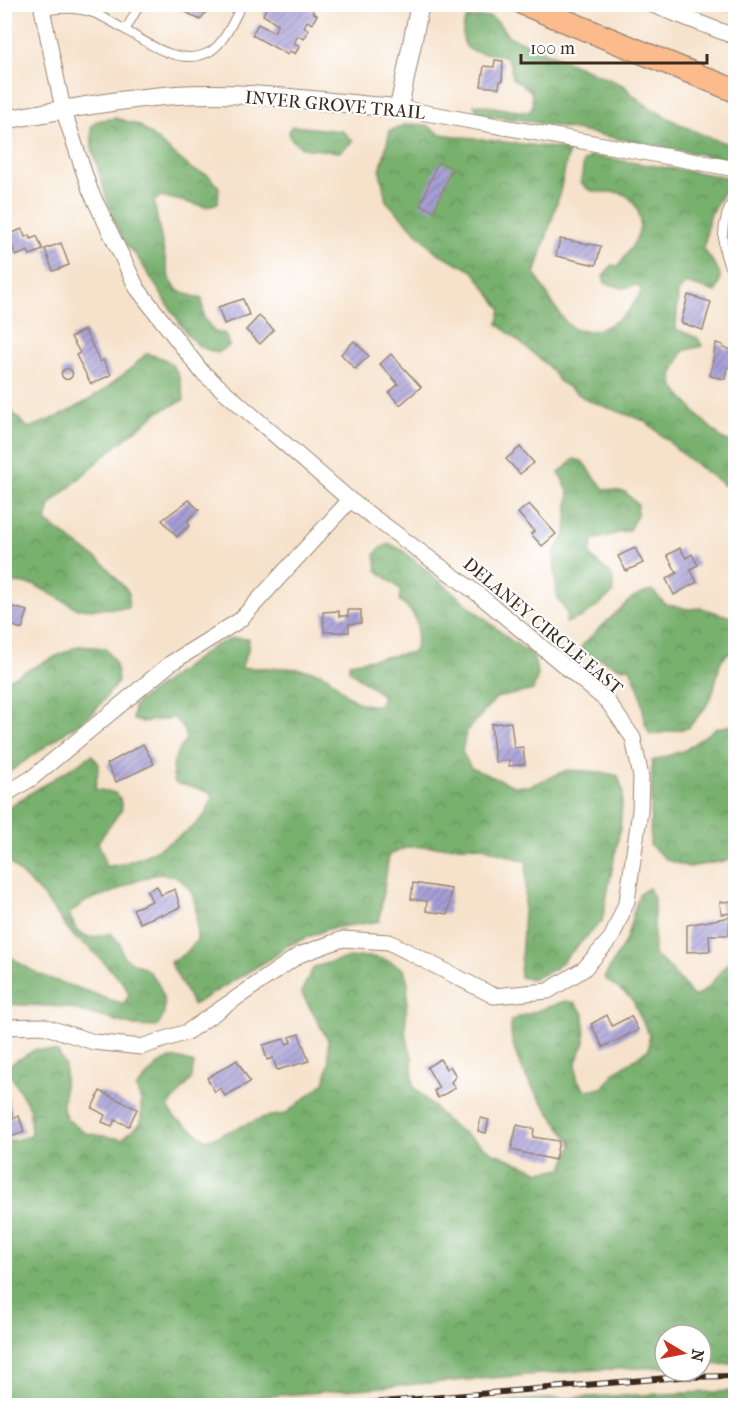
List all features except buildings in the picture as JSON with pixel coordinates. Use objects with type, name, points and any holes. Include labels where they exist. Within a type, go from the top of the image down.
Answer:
[{"type":"main road","points":[[524,4],[735,92]]},
{"type":"street","points":[[399,108],[420,4]]},
{"type":"street","points":[[650,4],[678,10],[735,37]]},
{"type":"street","name":"DELANEY CIRCLE EAST","points":[[4,1027],[43,1026],[94,1042],[141,1047],[187,1032],[299,955],[344,939],[389,942],[494,996],[548,991],[584,969],[612,938],[627,901],[640,811],[641,777],[633,738],[608,702],[478,594],[350,500],[202,372],[137,288],[90,190],[63,109],[42,8]]},
{"type":"street","name":"INVER GROVE TRAIL","points":[[4,120],[63,109],[176,95],[226,95],[399,108],[735,169]]},
{"type":"street","points":[[4,795],[32,778],[171,663],[240,620],[350,500]]},
{"type":"lane","points":[[126,29],[140,4]]},
{"type":"lane","points":[[42,8],[92,12],[169,54],[192,57],[212,50],[225,35],[242,4]]},
{"type":"lane","points":[[735,195],[723,222],[722,236],[735,278]]},
{"type":"green space","points":[[490,17],[498,22],[508,36],[625,86],[644,104],[659,113],[709,137],[735,145],[735,161],[523,120],[478,115],[474,104],[524,112],[529,112],[533,106],[531,91],[512,78],[511,66],[506,57],[479,53],[465,44],[463,29],[467,18]]},
{"type":"green space","points":[[115,118],[139,125],[193,170],[208,175],[219,187],[218,203],[206,207],[161,196],[154,202],[169,278],[178,291],[202,299],[204,318],[214,332],[225,334],[229,346],[218,353],[200,347],[187,334],[136,255],[125,244],[111,214],[92,147],[91,126],[97,121]]},
{"type":"green space","points":[[407,124],[427,125],[440,134],[569,150],[559,196],[535,274],[565,321],[577,330],[593,330],[609,325],[631,308],[642,290],[636,285],[623,288],[605,283],[603,276],[612,265],[619,266],[633,245],[639,231],[639,215],[632,201],[625,195],[617,192],[595,192],[586,187],[581,182],[584,161],[592,156],[725,177],[728,184],[709,217],[704,249],[718,269],[719,285],[716,292],[686,283],[678,292],[676,329],[698,338],[702,346],[683,351],[672,375],[674,387],[699,417],[723,439],[735,443],[735,493],[686,457],[645,421],[587,400],[559,381],[548,366],[498,324],[501,309],[473,271],[436,252],[386,201],[380,171],[390,131]]},
{"type":"green space","points":[[292,126],[342,131],[353,141],[340,152],[302,148],[289,137],[289,130]]},
{"type":"green space","points":[[146,354],[164,359],[175,368],[181,382],[184,400],[158,412],[105,455],[50,505],[46,521],[105,565],[129,593],[128,608],[78,609],[35,585],[5,582],[5,405],[28,428],[60,415],[91,398],[120,378]]},
{"type":"green space","points":[[574,459],[582,461],[604,489],[625,492],[638,505],[637,515],[629,530],[593,540],[590,554],[610,573],[613,593],[584,616],[566,623],[567,612],[558,599],[554,554],[566,534],[569,493],[559,473]]},
{"type":"green space","points":[[390,544],[403,551],[513,642],[533,655],[538,675],[533,690],[496,698],[466,732],[462,752],[471,768],[514,786],[530,786],[567,770],[602,772],[618,776],[623,791],[620,829],[602,921],[556,968],[533,979],[520,977],[527,862],[480,846],[408,847],[389,855],[379,921],[327,929],[287,946],[275,956],[193,1005],[170,962],[185,954],[197,940],[193,898],[191,891],[178,878],[159,874],[88,900],[69,914],[77,931],[91,938],[111,933],[120,944],[123,956],[144,968],[156,980],[163,996],[164,1013],[156,1027],[134,1026],[66,1007],[5,1004],[5,952],[24,966],[43,975],[109,999],[124,1003],[129,995],[125,985],[90,948],[75,938],[43,896],[5,858],[5,809],[92,755],[99,764],[95,789],[115,793],[120,798],[122,809],[98,842],[105,860],[104,866],[128,862],[143,856],[186,831],[205,814],[213,797],[208,791],[175,783],[174,760],[186,740],[183,728],[174,718],[142,722],[133,720],[134,705],[214,646],[233,638],[249,639],[248,651],[241,668],[302,669],[320,673],[358,702],[379,705],[383,696],[349,670],[349,663],[414,652],[417,636],[415,617],[399,600],[401,590],[377,570],[375,555],[380,548]]},
{"type":"green space","points":[[652,590],[665,604],[688,609],[701,608],[735,618],[736,654],[729,653],[721,660],[713,693],[705,708],[688,728],[650,735],[645,723],[641,695],[630,667],[620,668],[580,650],[584,643],[632,598]]},
{"type":"green space","points":[[78,646],[105,648],[116,664],[118,682],[93,713],[5,775],[5,681]]},
{"type":"green space","points":[[735,725],[735,859],[689,867],[667,860],[650,845],[652,761],[685,750],[716,728]]},
{"type":"green space","points":[[649,888],[654,899],[654,955],[670,968],[694,997],[707,989],[735,957],[736,1230],[730,1239],[736,1249],[735,1364],[713,1365],[713,1323],[653,1323],[653,1367],[589,1370],[162,1405],[5,1405],[5,1142],[31,1136],[30,1109],[6,1067],[36,1049],[58,1052],[65,1067],[63,1109],[67,1119],[85,1133],[122,1139],[141,1123],[141,1101],[136,1088],[161,1063],[175,1058],[184,1060],[194,1064],[191,1080],[168,1107],[174,1117],[207,1140],[265,1117],[285,1114],[324,1083],[329,1063],[328,1040],[301,992],[314,967],[337,960],[372,957],[394,963],[404,970],[408,982],[405,1031],[412,1057],[413,1086],[449,1123],[492,1152],[540,1172],[563,1168],[572,1147],[571,1141],[540,1100],[522,1068],[511,1036],[511,1020],[565,1001],[575,1003],[584,1014],[585,1042],[576,1062],[577,1079],[585,1090],[602,1088],[615,1072],[649,1049],[649,1035],[632,999],[604,978],[626,940],[639,894]]},
{"type":"green space","points":[[735,1391],[735,1405],[472,1405],[539,1399]]},
{"type":"railway","points":[[334,1406],[680,1377],[736,1376]]}]
